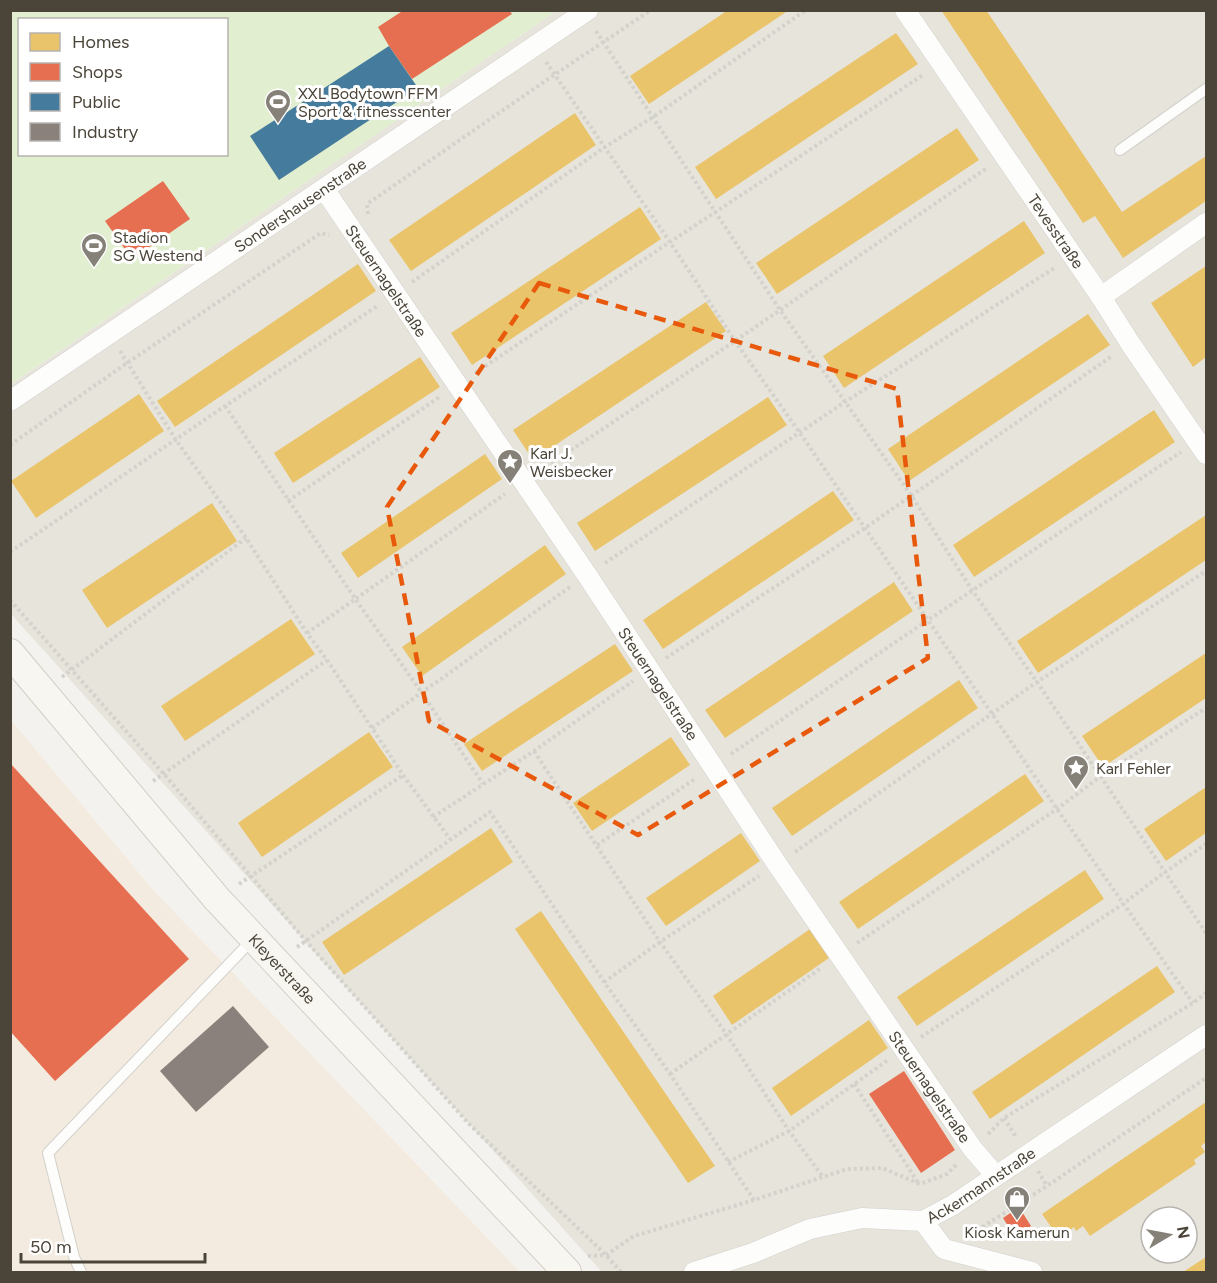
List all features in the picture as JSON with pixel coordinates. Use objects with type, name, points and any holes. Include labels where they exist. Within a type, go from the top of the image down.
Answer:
[{"type":"street","name":"Tevesstraße","points":[[905,10],[1202,448]]},
{"type":"street","name":"Sondershausenstraße","points":[[10,401],[586,12]]},
{"type":"street","name":"Steuernagelstraße","points":[[324,189],[587,575],[777,864],[972,1148],[996,1176]]},
{"type":"street","points":[[1101,297],[1206,223]]},
{"type":"street","name":"Kleyerstraße","points":[[10,653],[217,899],[560,1265]]},
{"type":"street","name":"Ackermannstraße","points":[[694,1272],[753,1253],[810,1229],[862,1218],[922,1221],[954,1205],[1206,1035]]},
{"type":"street","points":[[922,1221],[944,1249],[1032,1272]]},
{"type":"lane","points":[[1120,150],[1206,89]]},
{"type":"lane","points":[[81,1272],[74,1257],[48,1153],[254,939]]},
{"type":"path","points":[[586,12],[780,310],[911,495],[972,590],[1037,682],[1206,933]]},
{"type":"path","points":[[535,46],[735,341],[1193,1003]]},
{"type":"path","points":[[288,501],[670,242],[942,63]]},
{"type":"path","points":[[307,633],[523,482],[735,341],[1004,157]]},
{"type":"path","points":[[372,728],[587,575],[844,402],[1073,256]]},
{"type":"path","points":[[109,334],[176,440],[246,538],[403,775],[450,839]]},
{"type":"path","points":[[433,817],[534,751],[650,669],[865,528],[1130,343]]},
{"type":"path","points":[[225,406],[483,784]]},
{"type":"path","points":[[597,845],[972,590],[1202,448]]},
{"type":"path","points":[[43,692],[246,538]]},
{"type":"path","points":[[604,982],[1037,682],[1206,571]]},
{"type":"path","points":[[10,600],[164,774],[306,941],[470,1125],[621,1272]]},
{"type":"path","points":[[131,796],[327,660]]},
{"type":"path","points":[[670,1074],[840,954],[1057,809],[1101,776],[1206,708]]},
{"type":"path","points":[[534,751],[660,942],[727,1035],[789,1131],[823,1177]]},
{"type":"path","points":[[217,899],[403,775]]},
{"type":"path","points":[[276,962],[490,812],[604,982],[670,1074],[753,1200]]},
{"type":"path","points":[[729,1162],[789,1131],[903,1048],[1123,903],[1206,844]]},
{"type":"path","points":[[560,1265],[606,1255],[634,1236],[847,1169],[882,1168],[920,1184],[947,1174],[1004,1118],[1206,993]]},
{"type":"path","points":[[963,1253],[976,1231],[1047,1186],[1206,1078]]},
{"type":"path","points":[[854,1084],[920,1184]]},
{"type":"highlighted area","points":[[539,283],[897,389],[928,658],[638,835],[429,721],[387,507]]},
{"type":"shaded area","points":[[556,11],[1206,11],[1206,1272],[602,1272],[11,614],[10,385]]},
{"type":"shaded area","points":[[10,719],[155,892],[520,1272],[11,1272]]},
{"type":"green space","name":"Stadion SG Westend","points":[[11,11],[556,11],[11,384]]},
{"type":"building: Homes","points":[[728,10],[789,10],[649,104],[630,76]]},
{"type":"building: Homes","points":[[941,10],[986,10],[1122,212],[1206,156],[1206,201],[1123,258],[1095,216],[1083,223]]},
{"type":"building: Homes","points":[[896,33],[918,64],[716,199],[695,167]]},
{"type":"building: Homes","points":[[575,113],[596,145],[411,271],[389,240]]},
{"type":"building: Homes","points":[[957,128],[979,160],[777,294],[756,263]]},
{"type":"building: Homes","points":[[640,207],[661,239],[472,365],[451,333]]},
{"type":"building: Homes","points":[[1024,221],[1045,253],[844,388],[823,356]]},
{"type":"building: Homes","points":[[358,264],[376,291],[175,427],[157,401]]},
{"type":"building: Homes","points":[[1206,266],[1206,357],[1193,367],[1151,303]]},
{"type":"building: Homes","points":[[706,302],[726,331],[533,460],[513,430]]},
{"type":"building: Homes","points":[[1088,314],[1110,345],[909,481],[888,449]]},
{"type":"building: Homes","points":[[420,357],[440,387],[293,483],[274,453]]},
{"type":"building: Homes","points":[[139,394],[164,431],[36,518],[11,481]]},
{"type":"building: Homes","points":[[768,397],[787,425],[595,551],[577,523]]},
{"type":"building: Homes","points":[[1154,410],[1175,442],[974,577],[953,545]]},
{"type":"building: Homes","points":[[485,454],[502,479],[358,578],[341,553]]},
{"type":"building: Homes","points":[[833,491],[854,520],[663,649],[643,620]]},
{"type":"building: Homes","points":[[212,503],[237,541],[107,628],[82,590]]},
{"type":"building: Homes","points":[[1206,515],[1206,560],[1038,673],[1017,641]]},
{"type":"building: Homes","points":[[545,545],[566,574],[422,676],[402,647]]},
{"type":"building: Homes","points":[[894,582],[913,611],[725,738],[705,710]]},
{"type":"building: Homes","points":[[291,619],[315,654],[185,741],[161,706]]},
{"type":"building: Homes","points":[[615,644],[633,671],[482,771],[464,744]]},
{"type":"building: Homes","points":[[1206,653],[1206,698],[1103,767],[1082,736]]},
{"type":"building: Homes","points":[[959,680],[978,708],[792,836],[772,808]]},
{"type":"building: Homes","points":[[369,732],[393,767],[262,857],[238,823]]},
{"type":"building: Homes","points":[[671,737],[690,765],[592,831],[573,803]]},
{"type":"building: Homes","points":[[1025,774],[1044,801],[858,929],[839,902]]},
{"type":"building: Homes","points":[[1206,787],[1206,833],[1166,861],[1144,829]]},
{"type":"building: Homes","points":[[491,828],[513,862],[344,975],[322,942]]},
{"type":"building: Homes","points":[[741,833],[760,861],[666,926],[646,898]]},
{"type":"building: Homes","points":[[1085,870],[1104,899],[917,1026],[897,997]]},
{"type":"building: Homes","points":[[541,911],[715,1166],[688,1183],[515,929]]},
{"type":"building: Homes","points":[[810,929],[829,958],[732,1025],[713,996]]},
{"type":"building: Homes","points":[[1157,966],[1175,992],[990,1119],[972,1092]]},
{"type":"building: Homes","points":[[869,1020],[888,1048],[791,1116],[772,1088]]},
{"type":"building: Homes","points":[[1206,1102],[1206,1142],[1201,1146],[1205,1152],[1194,1160],[1196,1164],[1090,1236],[1083,1226],[1076,1231],[1074,1227],[1059,1238],[1042,1214]]},
{"type":"building: Homes","points":[[1206,1257],[1206,1272],[1183,1272],[1194,1265],[1199,1265],[1199,1262]]},
{"type":"building: Shops","points":[[404,10],[509,10],[512,14],[412,79],[378,27]]},
{"type":"building: Shops","points":[[163,181],[190,219],[132,259],[105,221]]},
{"type":"building: Shops","points":[[10,763],[189,959],[55,1081],[10,1031]]},
{"type":"building: Shops","points":[[904,1071],[955,1150],[921,1173],[869,1094]]},
{"type":"building: Shops","name":"Kiosk Kamerun","points":[[1019,1207],[1031,1226],[1015,1237],[1003,1218]]},
{"type":"building: Public","points":[[389,46],[418,88],[279,180],[250,136]]},
{"type":"building: Industry","points":[[233,1006],[269,1047],[196,1112],[160,1071]]},
{"type":"place","name":"XXL Bodytown FFM Sport & fitnesscenter","points":[[278,125]]},
{"type":"place","name":"Stadion SG Westend","points":[[94,269]]},
{"type":"place","name":"Karl J. Weisbecker","points":[[510,485]]},
{"type":"place","name":"Karl Fehler","points":[[1076,791]]},
{"type":"place","name":"Kiosk Kamerun","points":[[1017,1222]]}]
